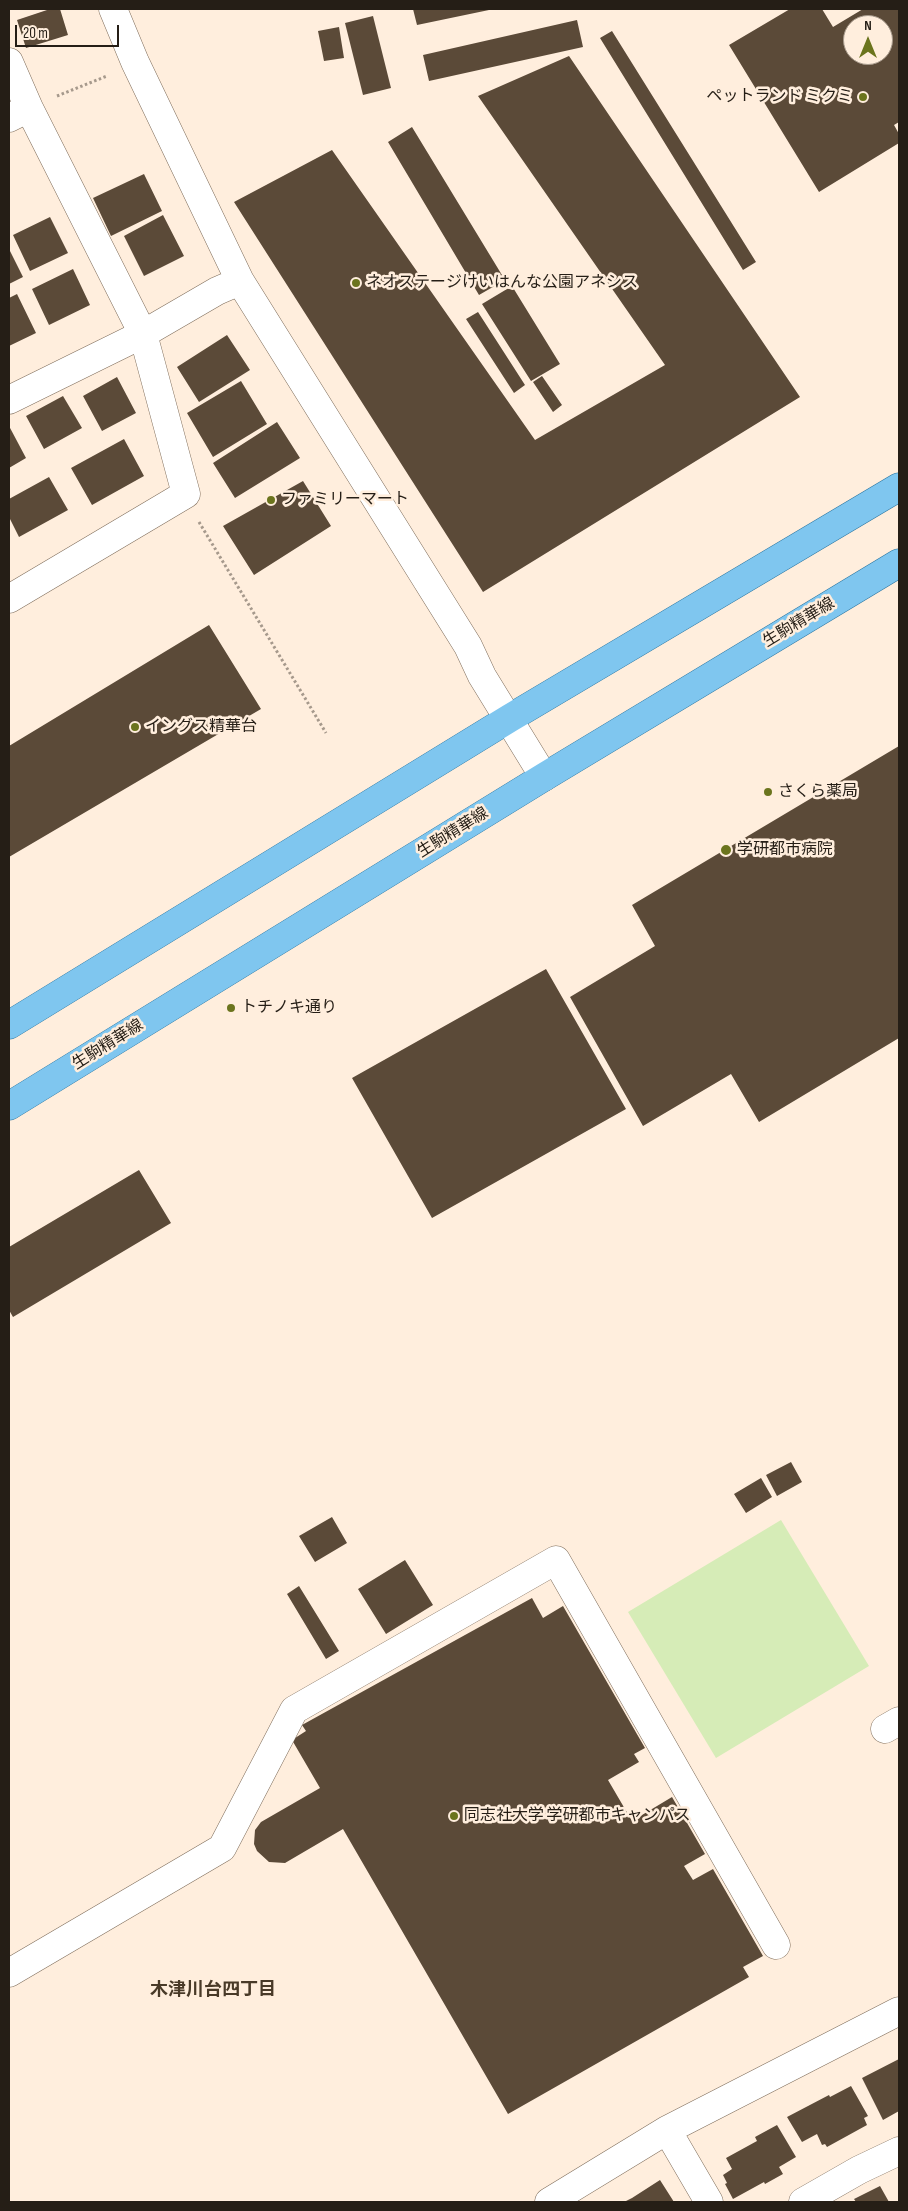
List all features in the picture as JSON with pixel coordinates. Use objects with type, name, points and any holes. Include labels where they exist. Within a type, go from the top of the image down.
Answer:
[{"type":"main road","points":[[9,1025],[510,718],[899,487]]},
{"type":"main road","name":"生駒精華線","points":[[9,1106],[544,777],[899,563]]},
{"type":"street","points":[[113,9],[135,62],[240,281],[468,646],[482,676],[510,718],[544,777]]},
{"type":"street","points":[[9,62],[19,113],[142,334],[186,494],[9,599]]},
{"type":"street","points":[[9,400],[142,334],[217,291],[240,281]]},
{"type":"street","points":[[9,1973],[222,1848],[294,1710],[556,1560],[776,1945]]},
{"type":"street","points":[[549,2202],[667,2130],[899,2011]]},
{"type":"street","points":[[667,2130],[709,2202]]},
{"type":"street","points":[[803,2202],[859,2170],[899,2151]]},
{"type":"path","points":[[19,113],[112,74]]},
{"type":"path","points":[[186,494],[194,514],[326,733]]},
{"type":"green space","points":[[781,1520],[869,1666],[716,1758],[628,1612]]},
{"type":"building","points":[[50,9],[60,9],[68,35],[26,48],[17,20]]},
{"type":"building","points":[[413,9],[489,9],[489,10],[417,25]]},
{"type":"building","points":[[790,9],[822,9],[833,27],[843,21],[843,65],[893,65],[893,15],[853,15],[863,9],[899,9],[899,122],[894,125],[899,134],[899,143],[819,192],[729,45]]},
{"type":"building","points":[[373,16],[391,88],[363,95],[345,23]]},
{"type":"building","points":[[577,20],[583,47],[429,81],[423,55]]},
{"type":"building","points":[[339,27],[344,58],[324,61],[318,31]]},
{"type":"building","points":[[612,31],[756,262],[743,270],[600,38]]},
{"type":"building","name":"ネオステージけいはんな公園アネシス","points":[[569,56],[800,397],[483,592],[234,202],[332,150],[535,440],[665,365],[478,96]]},
{"type":"building","points":[[412,127],[505,280],[479,295],[388,142]]},
{"type":"building","points":[[144,174],[162,211],[111,236],[93,198]]},
{"type":"building","points":[[163,215],[184,256],[144,276],[124,236]]},
{"type":"building","points":[[50,217],[68,253],[30,271],[13,235]]},
{"type":"building","points":[[9,249],[23,277],[9,284]]},
{"type":"building","points":[[73,269],[90,305],[49,325],[32,289]]},
{"type":"building","points":[[512,286],[560,364],[531,381],[482,304]]},
{"type":"building","points":[[17,294],[36,333],[9,346],[9,298]]},
{"type":"building","points":[[478,312],[525,385],[514,393],[466,319]]},
{"type":"building","points":[[227,335],[250,370],[199,402],[177,367]]},
{"type":"building","points":[[542,376],[562,405],[553,412],[533,382]]},
{"type":"building","points":[[117,377],[136,413],[102,431],[83,396]]},
{"type":"building","points":[[241,381],[267,424],[213,457],[187,413]]},
{"type":"building","points":[[63,396],[82,428],[44,449],[26,416]]},
{"type":"building","points":[[277,422],[300,458],[235,498],[213,463]]},
{"type":"building","points":[[9,426],[26,458],[9,468]]},
{"type":"building","points":[[124,439],[144,476],[92,505],[71,468]]},
{"type":"building","points":[[49,477],[68,510],[19,537],[9,517],[9,499]]},
{"type":"building","points":[[303,481],[331,526],[254,575],[223,526]]},
{"type":"building","name":"イングス精華台","points":[[209,625],[261,709],[9,857],[9,746]]},
{"type":"building","points":[[899,746],[899,1038],[759,1122],[731,1074],[643,1126],[570,997],[655,946],[632,905]]},
{"type":"building","points":[[546,969],[626,1109],[432,1218],[352,1078]]},
{"type":"building","points":[[139,1170],[171,1223],[13,1317],[9,1310],[9,1247]]},
{"type":"building","points":[[791,1462],[802,1482],[777,1496],[766,1475]]},
{"type":"building","points":[[761,1478],[772,1497],[746,1513],[734,1494]]},
{"type":"building","points":[[332,1517],[347,1543],[315,1562],[299,1536]]},
{"type":"building","points":[[405,1560],[433,1605],[386,1634],[358,1589]]},
{"type":"building","points":[[299,1586],[339,1651],[326,1659],[287,1594]]},
{"type":"building","points":[[532,1598],[543,1618],[563,1606],[645,1748],[634,1754],[639,1762],[608,1780],[632,1821],[672,1797],[705,1854],[684,1866],[693,1880],[713,1869],[763,1956],[743,1967],[749,1977],[508,2114],[343,1829],[285,1863],[269,1862],[257,1851],[254,1844],[255,1830],[261,1822],[320,1788],[292,1740],[306,1731],[302,1725]]},
{"type":"building","points":[[899,2059],[899,2111],[883,2120],[862,2078]]},
{"type":"building","points":[[851,2086],[868,2116],[864,2118],[867,2125],[827,2147],[825,2144],[822,2145],[817,2134],[802,2142],[787,2117]]},
{"type":"building","points":[[777,2125],[796,2157],[779,2167],[783,2174],[733,2199],[725,2184],[727,2183],[723,2175],[732,2169],[726,2158],[757,2141],[755,2137]]},
{"type":"building","points":[[660,2180],[674,2202],[624,2202],[632,2198]]},
{"type":"building","points":[[880,2186],[889,2202],[856,2202],[854,2199]]},
{"type":"place","name":"ペットランド ミクミ","points":[[863,97]]},
{"type":"place","name":"ネオステージけいはんな公園アネシス","points":[[356,283]]},
{"type":"place","name":"ファミリーマート","points":[[271,500]]},
{"type":"place","name":"イングス精華台","points":[[135,727]]},
{"type":"place","name":"さくら薬局","points":[[768,792]]},
{"type":"place","name":"学研都市病院","points":[[726,850]]},
{"type":"place","name":"トチノキ通り","points":[[231,1008]]},
{"type":"place","name":"同志社大学 学研都市キャンパス","points":[[454,1816]]},
{"type":"district","name":"木津川台四丁目","points":[[213,1990]]}]
